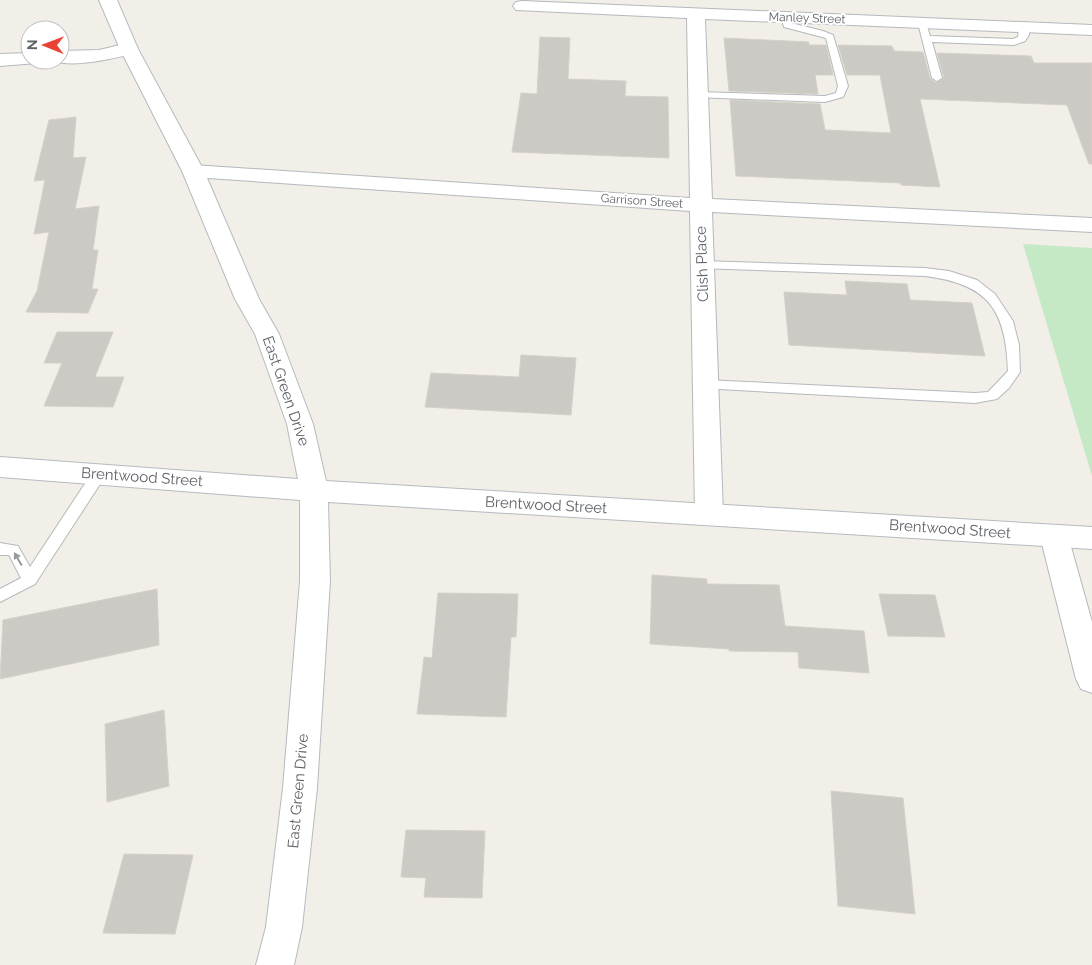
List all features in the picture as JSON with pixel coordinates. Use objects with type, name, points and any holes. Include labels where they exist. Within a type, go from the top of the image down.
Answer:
[{"type":"street","name":"East Green Drive","points":[[108,0],[129,49],[193,171],[247,299],[267,334],[300,424],[314,490],[315,581],[300,788],[284,926],[275,965]]},
{"type":"street","name":"Manley Street","points":[[522,6],[785,17],[924,31],[1024,27],[1092,30]]},
{"type":"street","name":"Clish Place","points":[[696,13],[709,514]]},
{"type":"street","points":[[70,57],[98,56],[129,49]]},
{"type":"street","points":[[0,60],[20,59]]},
{"type":"street","name":"Garrison Street","points":[[193,171],[700,205],[1092,225]]},
{"type":"street","name":"Brentwood Street","points":[[0,467],[314,490],[1092,538]]},
{"type":"street","points":[[1054,536],[1092,679]]},
{"type":"lane","points":[[698,95],[824,99],[840,95],[843,86],[830,37],[824,34],[794,29],[787,25],[785,17]]},
{"type":"lane","points":[[924,31],[937,78]]},
{"type":"lane","points":[[702,265],[865,270],[949,275],[973,283],[991,297],[1007,321],[1013,345],[1014,372],[992,396],[975,398],[706,385]]},
{"type":"lane","points":[[0,596],[30,580],[99,474]]},
{"type":"lane","points":[[0,549],[13,550],[30,580]]},
{"type":"green space","points":[[1023,244],[1092,248],[1092,476]]},
{"type":"building","points":[[540,37],[570,38],[568,79],[626,81],[625,96],[668,97],[669,158],[512,152],[521,93],[537,94]]},
{"type":"building","points":[[724,38],[809,42],[809,45],[826,45],[833,75],[815,75],[818,94],[729,91]]},
{"type":"building","points":[[838,45],[892,46],[894,51],[923,52],[930,78],[936,83],[944,78],[937,53],[1031,56],[1034,63],[1092,63],[1092,164],[1089,164],[1067,105],[920,99],[940,187],[901,185],[901,183],[736,176],[730,100],[820,104],[825,130],[891,133],[880,75],[847,75]]},
{"type":"building","points":[[76,117],[73,158],[86,157],[75,209],[99,206],[93,250],[98,250],[92,289],[98,289],[88,313],[26,312],[37,291],[49,232],[34,234],[45,180],[34,181],[49,120]]},
{"type":"building","points":[[845,281],[907,284],[910,300],[972,303],[985,356],[789,345],[784,292],[847,295]]},
{"type":"building","points":[[57,332],[113,332],[95,377],[124,377],[113,407],[44,406],[62,363],[44,363]]},
{"type":"building","points":[[521,355],[576,358],[571,415],[425,407],[431,373],[519,377]]},
{"type":"building","points":[[652,575],[707,579],[707,584],[779,585],[785,626],[864,631],[869,673],[799,668],[798,652],[729,651],[729,649],[650,644]]},
{"type":"building","points":[[157,589],[159,645],[0,679],[3,620]]},
{"type":"building","points":[[438,593],[518,594],[516,637],[511,637],[506,717],[417,714],[424,657],[432,658]]},
{"type":"building","points":[[879,594],[935,595],[945,637],[888,636]]},
{"type":"building","points":[[164,710],[169,786],[107,802],[105,724]]},
{"type":"building","points":[[831,791],[903,798],[915,914],[838,906]]},
{"type":"building","points":[[406,830],[485,831],[482,898],[424,897],[426,878],[401,877]]},
{"type":"building","points":[[124,854],[193,855],[175,934],[103,933]]}]
